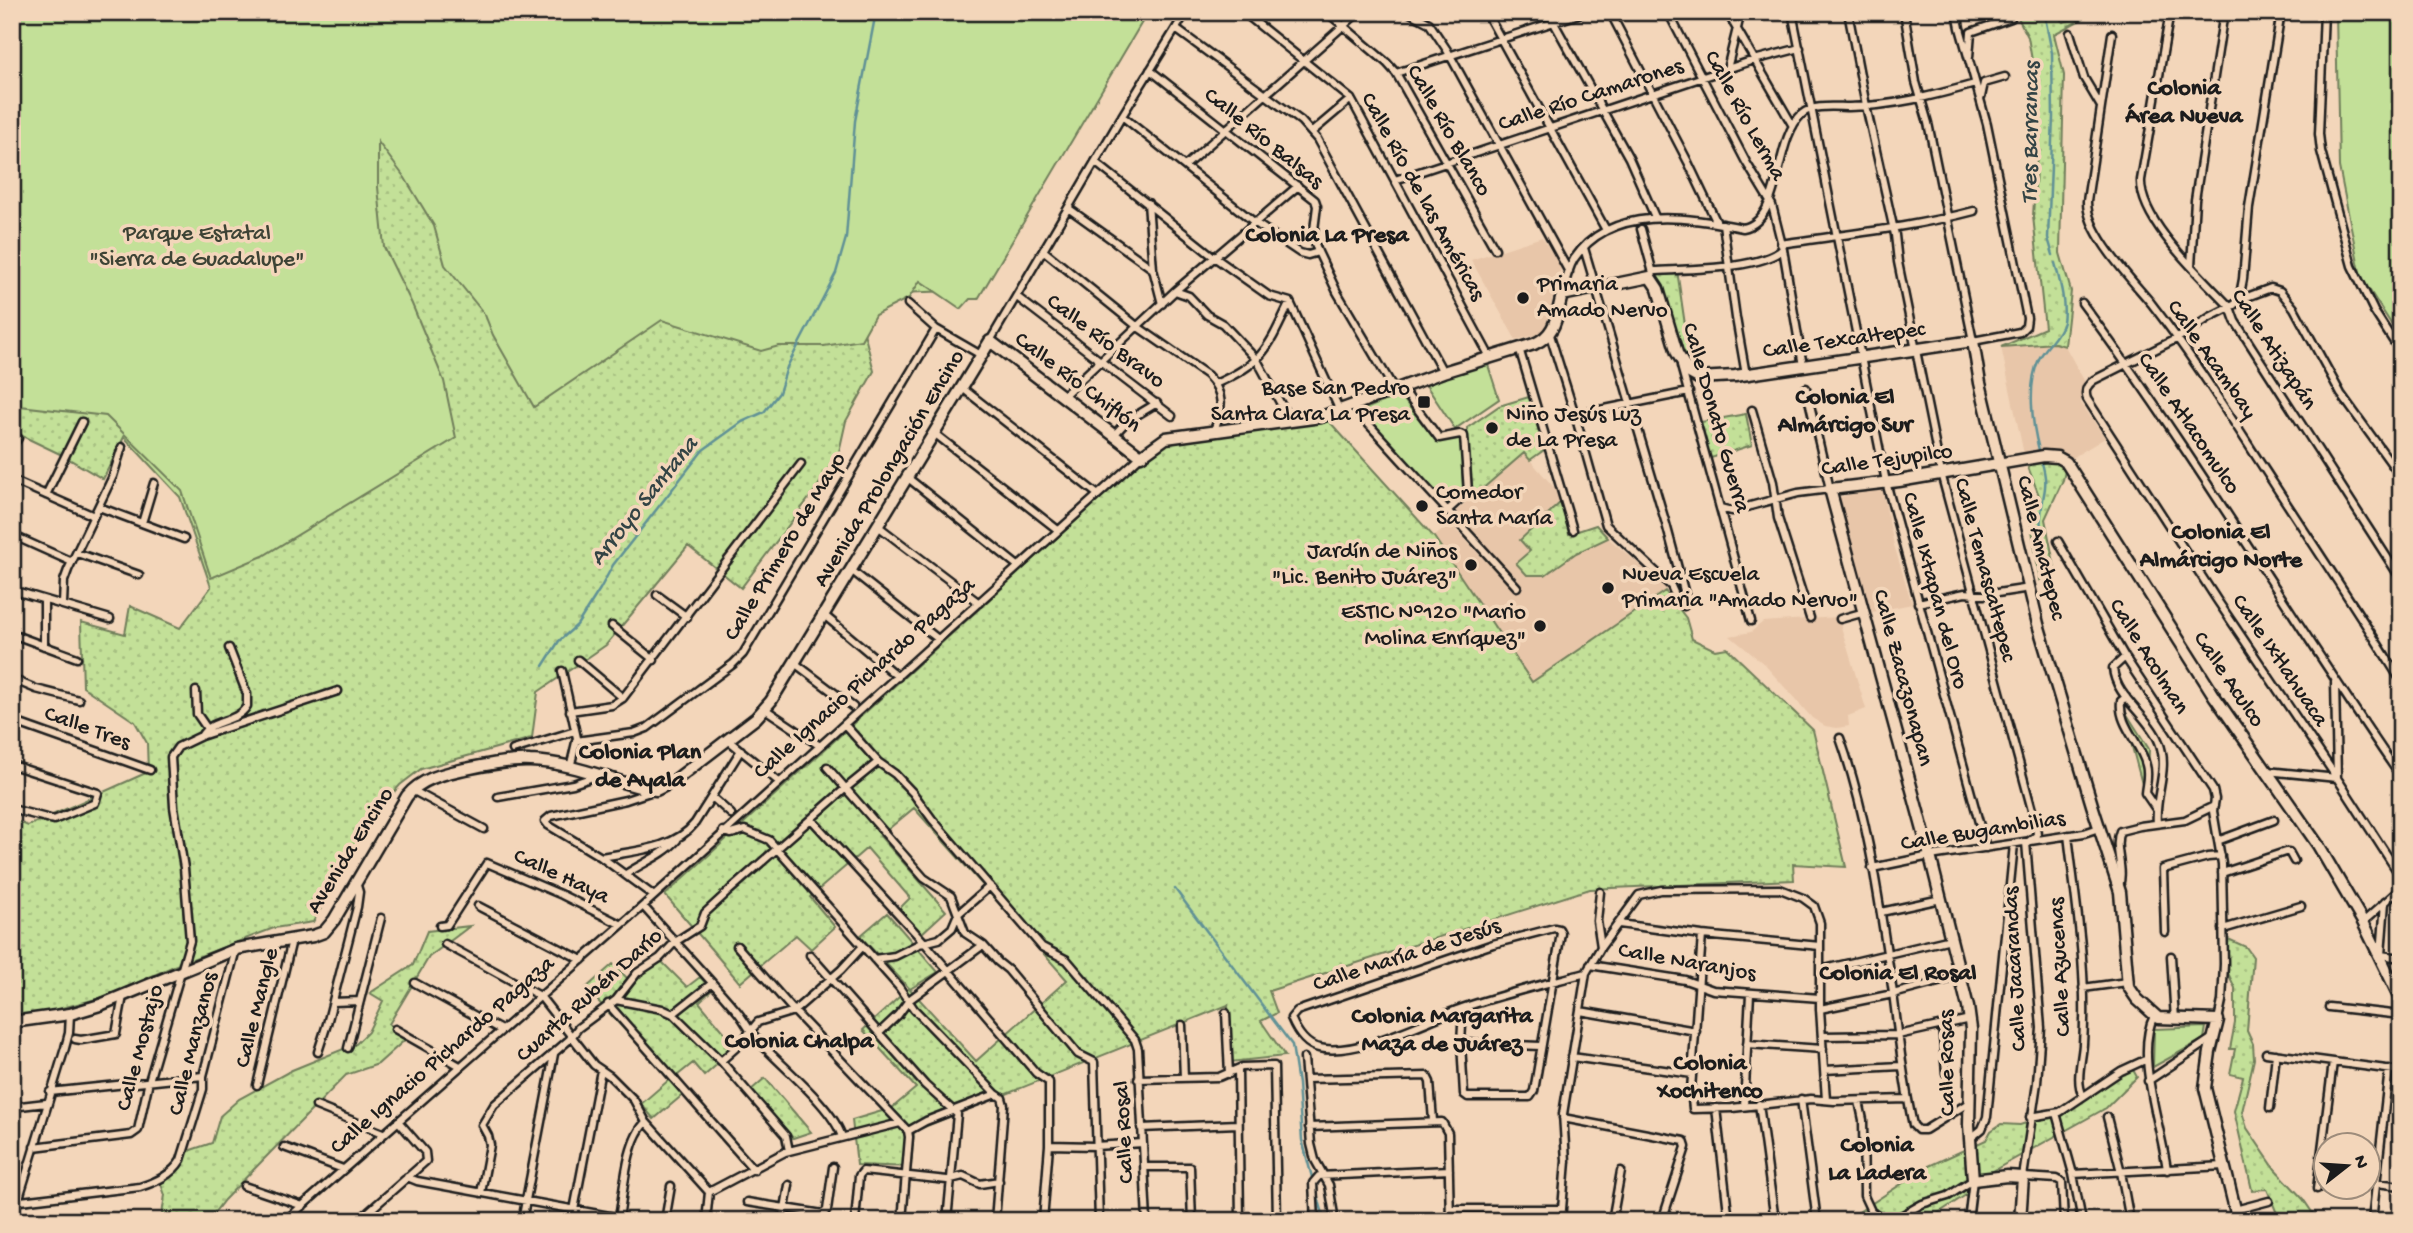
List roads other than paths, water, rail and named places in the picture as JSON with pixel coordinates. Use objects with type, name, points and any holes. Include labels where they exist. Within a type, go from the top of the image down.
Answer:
[{"type":"street","name":"Avenida Prolongación Encino","points":[[656,790],[674,781],[765,709],[796,664],[1186,12]]},
{"type":"street","name":"Calle Río de las Américas","points":[[1243,12],[1351,99],[1490,357]]},
{"type":"street","name":"Calle Río Blanco","points":[[1327,12],[1396,73],[1495,249]]},
{"type":"street","points":[[1186,165],[1359,12]]},
{"type":"street","points":[[1408,12],[1429,23],[1450,56],[1497,146],[1569,272]]},
{"type":"street","points":[[1486,12],[1606,230]]},
{"type":"street","points":[[1548,12],[1629,158],[1655,218]]},
{"type":"street","points":[[1396,73],[1585,12]]},
{"type":"street","points":[[1610,12],[1720,224],[1746,375]]},
{"type":"street","name":"Calle Río Lerma","points":[[1668,12],[1746,162],[1769,199]]},
{"type":"street","points":[[1727,12],[1793,126]]},
{"type":"street","points":[[1727,69],[1741,12]]},
{"type":"street","name":"Calle Ixtapan del Oro","points":[[1791,12],[1886,482],[1986,848]]},
{"type":"street","name":"Calle Temascaltepec","points":[[1848,12],[1941,473],[2036,825],[2037,835],[2027,842]]},
{"type":"street","name":"Calle Amatepec","points":[[1903,12],[1948,218],[1980,383],[2038,624],[2119,886],[2123,907],[2127,982]]},
{"type":"street","points":[[1957,12],[1980,102]]},
{"type":"street","name":"Calle Atizapán","points":[[2170,12],[2141,188],[2149,211],[2191,266],[2230,307],[2235,321],[2401,579]]},
{"type":"street","points":[[2191,266],[2195,200],[2224,12]]},
{"type":"street","points":[[2239,300],[2249,207],[2281,12]]},
{"type":"street","points":[[2325,12],[2319,134],[2321,150],[2352,266],[2374,312],[2401,353]]},
{"type":"street","points":[[1968,59],[1971,32],[2011,18]]},
{"type":"street","points":[[1176,29],[1312,132],[1327,155],[1372,245],[1443,372]]},
{"type":"street","points":[[2070,33],[2084,78],[2100,105]]},
{"type":"street","name":"Calle Acambay","points":[[2112,34],[2087,201],[2088,212],[2103,242],[2178,338],[2228,410],[2401,681]]},
{"type":"street","name":"Calle Río Camarones","points":[[1395,180],[1754,60],[1800,48]]},
{"type":"street","name":"Calle Río Balsas","points":[[1150,70],[1316,203],[1313,236],[1318,252],[1337,292],[1397,388],[1439,438],[1460,433],[1464,436],[1468,492],[1447,511]]},
{"type":"street","points":[[1980,102],[1984,83],[2005,77]]},
{"type":"street","points":[[1584,248],[1686,598],[1684,606],[1679,604],[1671,586],[1606,525],[1552,331],[1574,260],[1584,248],[1606,230],[1655,218],[1743,228],[1756,223],[1765,213],[1793,126],[1803,113],[1810,109],[1921,99],[1975,84]]},
{"type":"street","points":[[1312,132],[1351,99]]},
{"type":"street","name":"Calle Texcaltepec","points":[[1677,353],[1689,373],[1698,378],[1746,375],[1915,348],[1936,348],[2020,332],[2026,326],[2028,318],[1980,102]]},
{"type":"street","points":[[1122,116],[1254,222],[1300,253],[1308,255],[1318,252]]},
{"type":"street","points":[[1095,162],[1214,257],[1269,296],[1290,302],[1340,411]]},
{"type":"street","points":[[1063,396],[1214,257],[1298,186]]},
{"type":"street","points":[[1769,199],[1782,247],[1803,366]]},
{"type":"street","points":[[1148,202],[1153,269],[1162,304]]},
{"type":"street","points":[[1068,208],[1153,269]]},
{"type":"street","points":[[1562,295],[1652,274],[1728,266],[1774,255],[1782,247],[1837,235],[1905,227],[1974,211]]},
{"type":"street","name":"Calle Donato Guerra","points":[[1641,229],[1652,274],[1689,392],[1751,621]]},
{"type":"street","points":[[1044,251],[1138,327],[1208,375],[1215,384],[1222,407],[1214,431]]},
{"type":"street","points":[[2127,363],[2178,338],[2239,300],[2271,288],[2280,290],[2290,302],[2341,394],[2401,477]]},
{"type":"street","points":[[1175,292],[1189,296],[1207,315],[1223,324],[1257,360],[1290,421]]},
{"type":"street","name":"Calle Río Bravo","points":[[1017,297],[1172,416]]},
{"type":"street","points":[[1215,384],[1235,375],[1257,360],[1271,341],[1290,302]]},
{"type":"street","name":"Calle Atlacomulco","points":[[2082,303],[2178,436],[2335,682],[2401,777]]},
{"type":"street","points":[[908,304],[936,329],[981,355]]},
{"type":"street","name":"Calle Primero de Mayo","points":[[576,741],[634,733],[647,728],[739,659],[936,329]]},
{"type":"street","name":"Calle Ignacio Pichardo Pagaza","points":[[285,1221],[643,906],[1097,494],[1166,438],[1321,417],[1443,372],[1539,342],[1552,331]]},
{"type":"street","name":"Calle Río Chiflón","points":[[990,341],[1141,456]]},
{"type":"street","points":[[1519,348],[1573,530]]},
{"type":"street","name":"Calle Ixtlahuaca","points":[[2127,363],[2090,383],[2085,393],[2089,402],[2401,877]]},
{"type":"street","points":[[961,387],[1097,494]]},
{"type":"street","name":"Calle Zacazonapan","points":[[1807,388],[1830,489],[1930,856]]},
{"type":"street","points":[[1575,415],[1689,392]]},
{"type":"street","points":[[1114,435],[1127,421],[1157,403]]},
{"type":"street","points":[[1352,406],[1517,587]]},
{"type":"street","points":[[1752,410],[1782,530],[1810,618]]},
{"type":"street","points":[[46,495],[82,422]]},
{"type":"street","points":[[934,433],[1058,530]]},
{"type":"street","points":[[12,447],[18,438]]},
{"type":"street","points":[[63,604],[64,581],[113,476],[122,447]]},
{"type":"street","name":"Calle Tejupilco","points":[[1720,508],[1732,511],[1830,489],[2000,465],[2043,456],[2062,459]]},
{"type":"street","name":"Calle Aculco","points":[[2062,459],[2070,467],[2215,696],[2318,845],[2381,955],[2401,1000]]},
{"type":"street","points":[[570,711],[612,705],[624,698],[801,464]]},
{"type":"street","points":[[908,478],[1018,566]]},
{"type":"street","points":[[12,480],[94,516]]},
{"type":"street","points":[[142,523],[154,483]]},
{"type":"street","points":[[99,507],[184,539]]},
{"type":"street","points":[[878,526],[979,603]]},
{"type":"street","points":[[12,535],[72,562]]},
{"type":"street","name":"Calle Acolman","points":[[2058,541],[2125,657],[2213,790],[2214,806]]},
{"type":"street","points":[[77,552],[139,575]]},
{"type":"street","points":[[852,570],[938,639]]},
{"type":"street","points":[[1918,603],[1974,593],[1984,595],[2030,588]]},
{"type":"street","points":[[12,590],[110,619]]},
{"type":"street","points":[[657,594],[687,617]]},
{"type":"street","points":[[44,600],[44,646]]},
{"type":"street","points":[[1840,619],[1865,612]]},
{"type":"street","points":[[824,615],[898,677]]},
{"type":"street","points":[[612,626],[654,660]]},
{"type":"street","points":[[12,635],[78,657]]},
{"type":"street","points":[[201,736],[206,727],[240,715],[247,706],[247,694],[229,648]]},
{"type":"street","points":[[2125,657],[2114,666],[2113,672],[2126,696],[2160,744],[2162,784],[2156,809],[2157,823]]},
{"type":"street","points":[[578,660],[624,698]]},
{"type":"street","points":[[796,664],[853,707]]},
{"type":"street","points":[[562,671],[576,741],[570,768],[656,790]]},
{"type":"street","points":[[12,679],[36,689],[79,700]]},
{"type":"street","points":[[2267,771],[2337,778],[2335,682]]},
{"type":"street","points":[[196,691],[197,714],[206,727]]},
{"type":"street","points":[[201,736],[338,691]]},
{"type":"street","points":[[2126,696],[2121,701],[2121,711],[2128,731],[2144,759],[2148,774],[2145,793],[2156,809]]},
{"type":"street","points":[[765,709],[820,746]]},
{"type":"street","name":"Calle Tres","points":[[12,721],[150,770]]},
{"type":"street","points":[[845,725],[878,762],[895,774],[913,793],[990,886],[958,914],[947,934],[934,942],[924,942],[895,956],[874,959]]},
{"type":"street","points":[[513,750],[575,731]]},
{"type":"street","name":"Calle Mostajo","points":[[34,1147],[135,1134],[180,972],[188,953],[190,931],[184,868],[174,807],[172,757],[178,747],[201,736]]},
{"type":"street","points":[[1840,738],[1861,810],[1881,912],[1901,1066],[1913,1125],[1919,1130],[1928,1128],[1970,1102]]},
{"type":"street","points":[[728,740],[779,782]]},
{"type":"street","points":[[626,874],[666,850],[693,827],[741,750]]},
{"type":"street","name":"Avenida Encino","points":[[13,1025],[70,1014],[122,996],[236,949],[292,940],[318,934],[329,928],[412,790],[428,780],[449,772],[522,761],[570,768]]},
{"type":"street","name":"Cuarta Rubén Darío","points":[[481,1193],[489,1144],[488,1136],[482,1128],[484,1118],[494,1105],[573,1036],[578,1028],[616,1000],[636,973],[660,958],[675,942],[700,926],[705,913],[878,762]]},
{"type":"street","points":[[12,765],[98,793],[95,803],[54,820],[12,808]]},
{"type":"street","points":[[827,767],[924,878],[951,896],[965,933],[983,944],[1014,976],[1078,1054],[1093,1061],[1099,1221]]},
{"type":"street","points":[[498,797],[573,784],[596,776]]},
{"type":"street","points":[[412,790],[484,829]]},
{"type":"street","points":[[654,896],[626,874],[545,821],[551,816],[626,800],[656,790]]},
{"type":"street","points":[[712,797],[731,814]]},
{"type":"street","points":[[2119,886],[2122,874],[2118,832],[2122,829],[2185,820],[2214,806],[2222,873],[2222,1001],[2205,1088],[2237,1217]]},
{"type":"street","points":[[811,819],[924,942],[1036,1073],[1050,1084],[1049,1145],[1042,1221]]},
{"type":"street","points":[[2220,840],[2274,820]]},
{"type":"street","name":"Calle Bugambilias","points":[[1872,868],[2099,828]]},
{"type":"street","points":[[723,831],[731,834],[742,830],[769,840],[863,946],[914,1009],[1002,1098],[1004,1105],[995,1221]]},
{"type":"street","name":"Calle Azucenas","points":[[2068,835],[2082,955],[2084,1034],[2080,1083],[2083,1096]]},
{"type":"street","points":[[601,857],[664,844],[678,838]]},
{"type":"street","name":"Calle Jacarandas","points":[[2023,1177],[2037,1083],[2041,1028],[2027,842]]},
{"type":"street","points":[[1971,1138],[1982,1129],[1987,1117],[2014,844]]},
{"type":"street","points":[[2222,873],[2287,852],[2294,861]]},
{"type":"street","name":"Calle Rosas","points":[[1930,856],[1970,1019],[1973,1180]]},
{"type":"street","points":[[2165,932],[2163,869],[2221,856]]},
{"type":"street","name":"Calle Haya","points":[[440,926],[447,925],[487,863],[621,924]]},
{"type":"street","points":[[318,1052],[357,907],[359,892],[356,880]]},
{"type":"street","name":"Calle Rosal","points":[[990,886],[1042,947],[1067,960],[1136,1042],[1147,1221]]},
{"type":"street","points":[[2363,922],[2401,888]]},
{"type":"street","points":[[1561,1221],[1566,1161],[1563,1118],[1586,973],[1601,947],[1639,895],[1661,890],[1786,890],[1810,902],[1817,911],[1820,923],[1820,1009],[1826,1100]]},
{"type":"street","points":[[1600,892],[1597,921],[1601,947]]},
{"type":"street","points":[[2392,895],[2401,897]]},
{"type":"street","points":[[1881,912],[1941,899]]},
{"type":"street","points":[[2385,902],[2381,955],[2401,958]]},
{"type":"street","points":[[478,906],[582,960]]},
{"type":"street","points":[[643,906],[750,1030],[817,1101],[838,1126],[842,1137]]},
{"type":"street","points":[[2223,929],[2301,906]]},
{"type":"street","points":[[348,1048],[381,918]]},
{"type":"street","points":[[1619,923],[1702,935],[1820,946]]},
{"type":"street","name":"Calle María de Jesús","points":[[1463,1008],[1381,1039],[1330,1049],[1310,1044],[1291,1018],[1297,1011],[1493,944],[1554,928],[1561,933],[1553,982]]},
{"type":"street","points":[[1702,935],[1692,1074],[1693,1109],[1801,1100],[1907,1099]]},
{"type":"street","points":[[1820,970],[1951,939]]},
{"type":"street","name":"Calle Mangle","points":[[257,1085],[292,940]]},
{"type":"street","points":[[445,944],[540,996],[594,1065],[635,1100],[646,1122],[708,1195],[706,1221]]},
{"type":"street","points":[[879,1032],[909,1000],[983,944]]},
{"type":"street","points":[[737,946],[908,1132],[902,1221]]},
{"type":"street","points":[[721,1061],[764,1019],[794,1011],[863,946]]},
{"type":"street","name":"Calle Manzanos","points":[[15,1201],[140,1187],[158,1180],[179,1164],[202,1089],[202,1076],[236,949]]},
{"type":"street","points":[[810,955],[925,1085],[955,1112],[957,1117],[947,1221]]},
{"type":"street","points":[[2171,956],[2175,1020]]},
{"type":"street","name":"Calle Naranjos","points":[[1590,965],[1699,984],[1713,990],[1820,998]]},
{"type":"street","points":[[1553,982],[1532,1095],[1526,1098],[1501,1099],[1468,1097],[1464,1094],[1461,1043],[1463,1008],[1553,982],[1586,973]]},
{"type":"street","points":[[1820,1009],[1893,995],[1961,976]]},
{"type":"street","points":[[2083,988],[2127,982],[2137,999],[2154,1016],[2175,1020],[2218,1020]]},
{"type":"street","points":[[415,983],[501,1030]]},
{"type":"street","points":[[673,1014],[711,984]]},
{"type":"street","points":[[1744,1106],[1750,993]]},
{"type":"street","points":[[75,1039],[116,1034],[122,996]]},
{"type":"street","points":[[616,1000],[662,1009],[673,1014],[721,1061],[786,1136],[789,1151]]},
{"type":"street","points":[[333,1002],[360,1001]]},
{"type":"street","points":[[608,1004],[754,1170]]},
{"type":"street","points":[[2329,1007],[2401,1016]]},
{"type":"street","points":[[1580,1011],[1696,1031]]},
{"type":"street","points":[[1226,1013],[1229,1074]]},
{"type":"street","points":[[15,1201],[69,1032],[70,1014]]},
{"type":"street","points":[[2154,1016],[2150,1026],[2148,1081],[2162,1135],[2167,1170]]},
{"type":"street","points":[[1822,1036],[1898,1035],[1970,1019]]},
{"type":"street","points":[[1182,1025],[1184,1078]]},
{"type":"street","points":[[1942,1026],[1945,1073]]},
{"type":"street","points":[[394,1029],[460,1066]]},
{"type":"street","points":[[2148,1081],[2214,1037]]},
{"type":"street","points":[[1461,1043],[1540,1046]]},
{"type":"street","points":[[1747,1044],[1823,1049]]},
{"type":"street","points":[[522,1221],[554,1053]]},
{"type":"street","points":[[2266,1053],[2401,1071]]},
{"type":"street","points":[[2270,1108],[2276,1054]]},
{"type":"street","points":[[1572,1057],[1692,1074]]},
{"type":"street","points":[[1304,1058],[1309,1127],[1315,1160],[1329,1185],[1335,1221]]},
{"type":"street","points":[[2031,1117],[2056,1113],[2122,1071],[2147,1059]]},
{"type":"street","points":[[2326,1132],[2333,1062]]},
{"type":"street","points":[[1138,1079],[1219,1077],[1248,1066],[1274,1066],[1278,1221]]},
{"type":"street","points":[[1824,1070],[1901,1066]]},
{"type":"street","points":[[1238,1069],[1240,1221]]},
{"type":"street","points":[[2382,1132],[2389,1069]]},
{"type":"street","points":[[574,1210],[601,1070]]},
{"type":"street","points":[[1307,1079],[1424,1075],[1430,1082],[1433,1121]]},
{"type":"street","points":[[50,1092],[202,1076]]},
{"type":"street","points":[[908,1132],[926,1121],[996,1094]]},
{"type":"street","points":[[1801,1100],[1817,1221]]},
{"type":"street","points":[[1859,1101],[1863,1120],[1864,1196],[1871,1211],[1884,1221]]},
{"type":"street","points":[[12,1107],[46,1103]]},
{"type":"street","points":[[1759,1104],[1776,1221]]},
{"type":"street","points":[[316,1106],[383,1133]]},
{"type":"street","points":[[1716,1108],[1729,1221]]},
{"type":"street","points":[[2056,1113],[2073,1174],[2081,1221]]},
{"type":"street","points":[[2107,1117],[2130,1221]]},
{"type":"street","points":[[1563,1118],[1680,1139],[1685,1143],[1662,1221]]},
{"type":"street","points":[[361,1220],[426,1161],[427,1157],[398,1121]]},
{"type":"street","points":[[1309,1127],[1433,1121],[1444,1124],[1448,1133],[1450,1221]]},
{"type":"street","points":[[619,1218],[632,1146],[646,1122]]},
{"type":"street","points":[[708,1195],[789,1151],[900,1123]]},
{"type":"street","points":[[1141,1128],[1238,1124]]},
{"type":"street","points":[[1049,1145],[1143,1143]]},
{"type":"street","points":[[284,1147],[344,1169]]},
{"type":"street","points":[[2073,1174],[2224,1166]]},
{"type":"street","points":[[747,1202],[821,1215],[825,1213],[833,1167]]},
{"type":"street","points":[[1145,1167],[1190,1167],[1192,1221]]},
{"type":"street","points":[[1315,1221],[1313,1183],[1316,1178],[1449,1170]]},
{"type":"street","points":[[856,1221],[860,1173],[866,1171],[951,1179],[963,1176],[983,1184],[999,1181]]},
{"type":"street","points":[[1612,1221],[1621,1171]]},
{"type":"street","points":[[1892,1221],[1922,1204],[1948,1196],[1973,1180],[2007,1176],[2057,1179],[2062,1182],[2064,1221]]},
{"type":"street","points":[[407,1177],[526,1202],[637,1221]]},
{"type":"street","points":[[2020,1221],[2023,1177]]},
{"type":"street","points":[[1968,1221],[1973,1180]]},
{"type":"street","points":[[2382,1184],[2401,1186]]},
{"type":"street","points":[[783,1221],[789,1185]]},
{"type":"street","points":[[244,1186],[303,1206]]},
{"type":"street","points":[[665,1221],[671,1186]]},
{"type":"street","points":[[2169,1221],[2237,1217],[2269,1201]]},
{"type":"street","points":[[2372,1221],[2374,1202]]},
{"type":"street","points":[[1450,1209],[1561,1209]]},
{"type":"waterway","name":"Arroyo Santana","points":[[543,666],[559,641],[577,625],[613,565],[703,450],[742,422],[764,412],[779,393],[787,367],[836,273],[846,238],[855,121],[876,12]]},
{"type":"waterway","name":"Tres Barrancas","points":[[2044,12],[2052,53],[2053,117],[2048,238],[2053,255]]},
{"type":"waterway","name":"Tres Barrancas","points":[[2039,450],[2033,416],[2035,369],[2059,332],[2064,315],[2055,263]]},
{"type":"waterway","name":"Tres Barrancas","points":[[2042,463],[2045,484],[2041,528],[2047,571]]},
{"type":"waterway","points":[[1175,889],[1292,1045],[1302,1140],[1313,1181]]},
{"type":"waterway","points":[[1316,1190],[1325,1221]]},
{"type":"place","name":"Primaria Amado Nervo","points":[[1523,298]]},
{"type":"place","name":"Base San Pedro Santa Clara La Presa","points":[[1424,402]]},
{"type":"place","name":"Niño Jesús Luz de La Presa","points":[[1492,428]]},
{"type":"place","name":"Comedor Santa María","points":[[1422,506]]},
{"type":"place","name":"Jardín de Niños \"Lic. Benito Juárez\"","points":[[1471,565]]},
{"type":"place","name":"Nueva Escuela Primaria \"Amado Nervo\"","points":[[1608,588]]},
{"type":"place","name":"ESTIC N°120 \"Mario Molina Enríquez\"","points":[[1540,626]]},
{"type":"district","name":"Colonia Área Nueva","points":[[2184,103]]},
{"type":"district","name":"Colonia La Presa","points":[[1327,236]]},
{"type":"district","name":"Colonia El Almárcigo Sur","points":[[1845,412]]},
{"type":"district","name":"Colonia El Almárcigo Norte","points":[[2221,547]]},
{"type":"district","name":"Colonia Plan de Ayala","points":[[640,767]]},
{"type":"district","name":"Colonia El Rosal","points":[[1898,974]]},
{"type":"district","name":"Colonia Margarita Maza de Juárez","points":[[1442,1031]]},
{"type":"district","name":"Colonia Chalpa","points":[[799,1042]]},
{"type":"district","name":"Colonia Xochitenco","points":[[1710,1078]]},
{"type":"district","name":"Colonia La Ladera","points":[[1877,1160]]},
{"type":"park label","name":"Parque Estatal \"Sierra de Guadalupe\"","points":[[197,247]]}]
